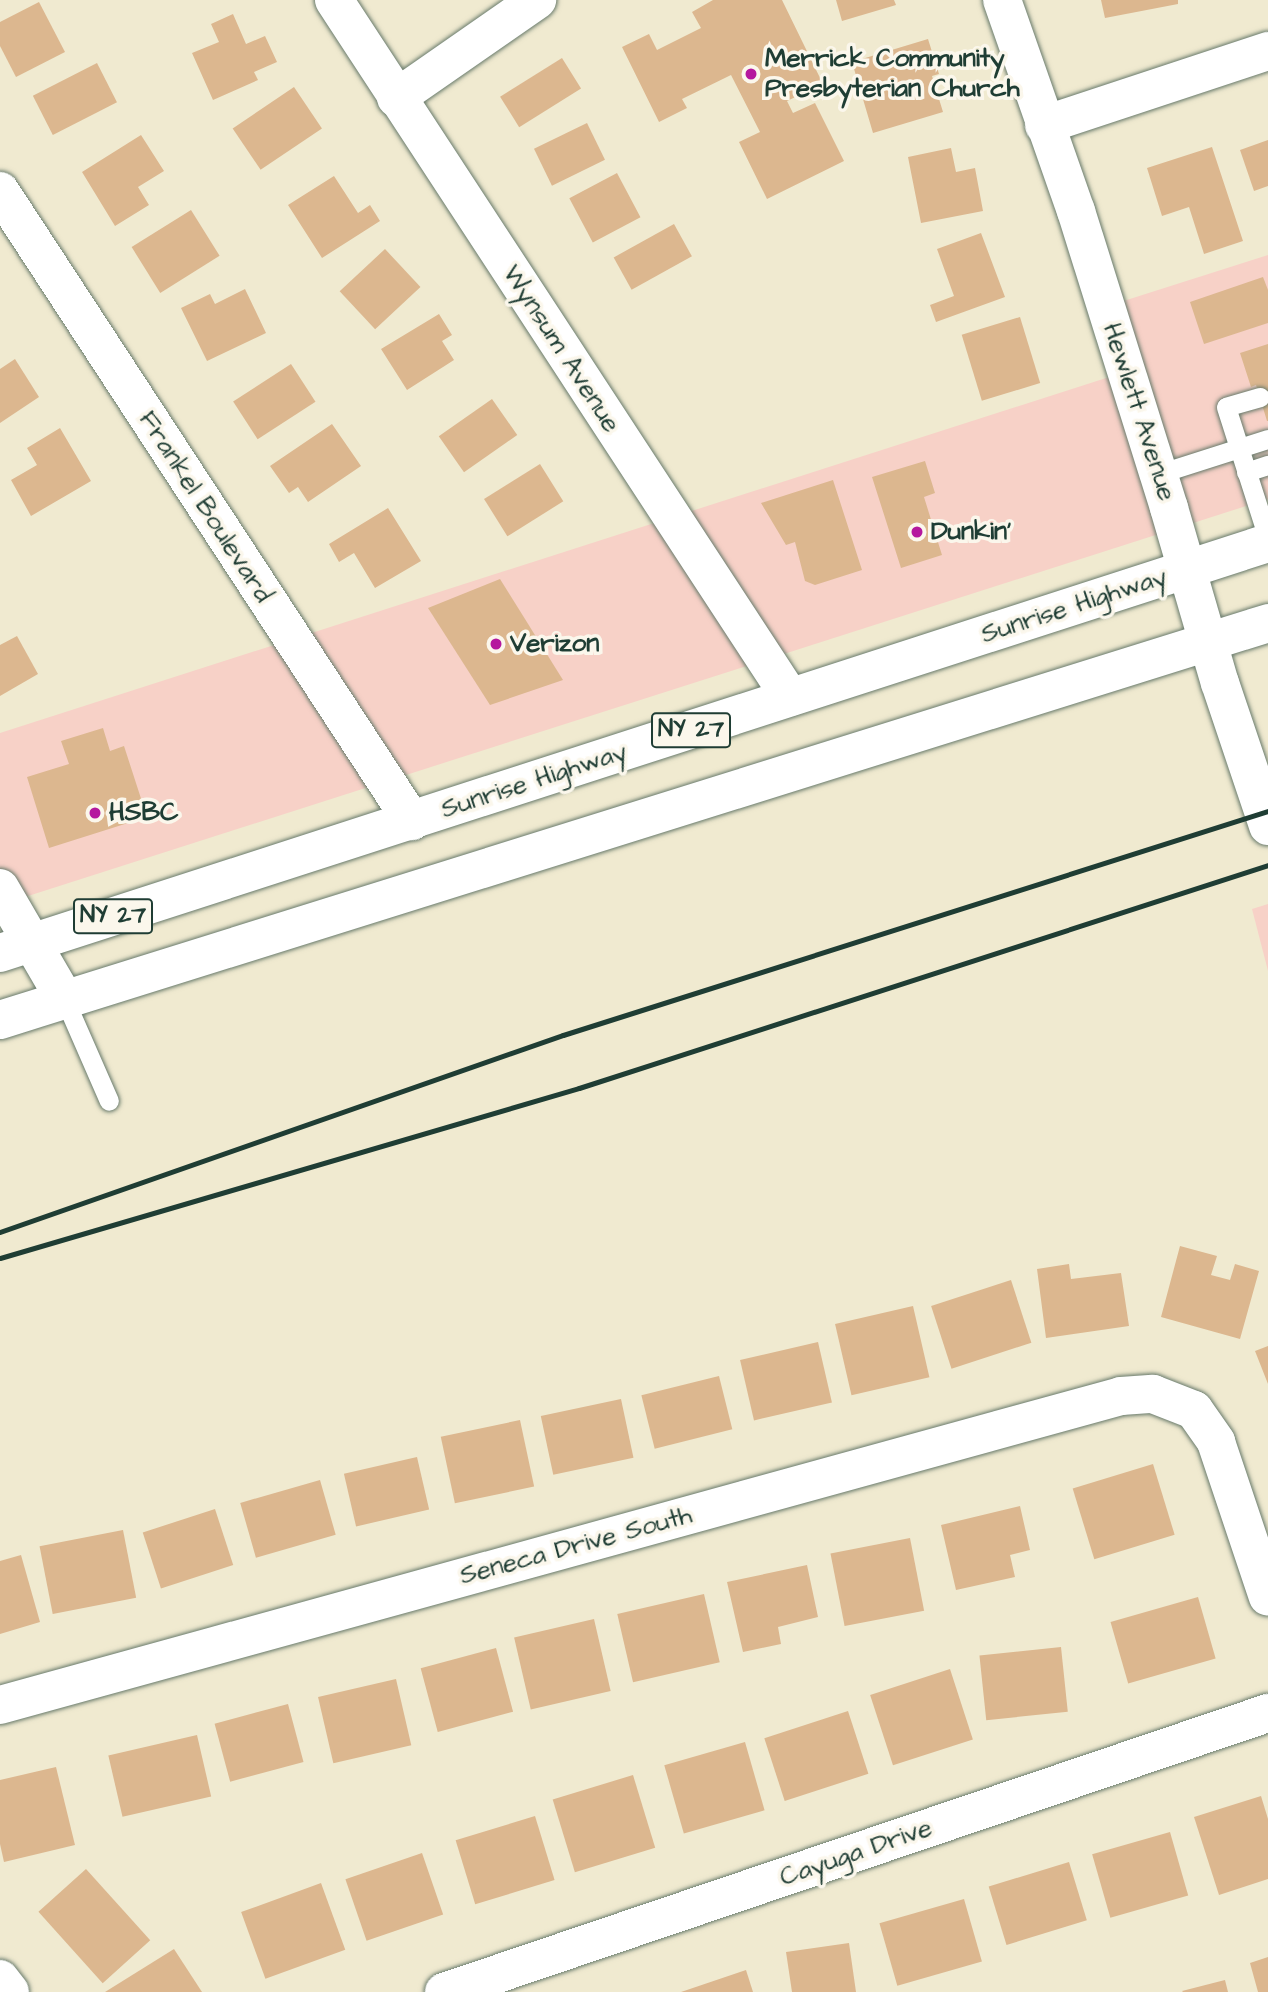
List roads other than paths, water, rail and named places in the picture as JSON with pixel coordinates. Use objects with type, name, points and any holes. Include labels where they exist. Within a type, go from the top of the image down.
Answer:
[{"type":"main road","name":"Wynsum Avenue","points":[[334,0],[790,697]]},
{"type":"main road","points":[[396,98],[537,0]]},
{"type":"main road","name":"Hewlett Avenue","points":[[1002,0],[1076,211],[1208,643],[1268,826]]},
{"type":"main road","points":[[1044,125],[1268,51]]},
{"type":"main road","name":"Frankel Boulevard","points":[[0,191],[412,821]]},
{"type":"main road","name":"Sunrise Highway","points":[[17,947],[1187,570],[1268,541]]},
{"type":"main road","name":"NY 27","points":[[0,1020],[1268,623]]},
{"type":"main road","points":[[0,888],[17,947],[64,998]]},
{"type":"main road","name":"Seneca Drive South","points":[[0,1704],[1121,1396],[1153,1394],[1194,1409],[1216,1442],[1268,1597]]},
{"type":"main road","name":"Cayuga Drive","points":[[444,1992],[1268,1713]]},
{"type":"main road","points":[[0,1979],[10,1992]]},
{"type":"lane","points":[[1260,397],[1226,407],[1268,541]]},
{"type":"lane","points":[[1158,474],[1268,439]]},
{"type":"lane","points":[[1247,472],[1268,465]]},
{"type":"lane","points":[[64,998],[109,1101]]},
{"type":"railway","points":[[0,1232],[563,1035],[1268,811]]},
{"type":"railway","points":[[0,1258],[579,1088],[1268,865]]},
{"type":"place","name":"Merrick Community Presbyterian Church","points":[[751,74]]},
{"type":"place","name":"Dunkin'","points":[[917,532]]},
{"type":"place","name":"Verizon","points":[[496,644]]},
{"type":"place","name":"HSBC","points":[[95,813]]}]
